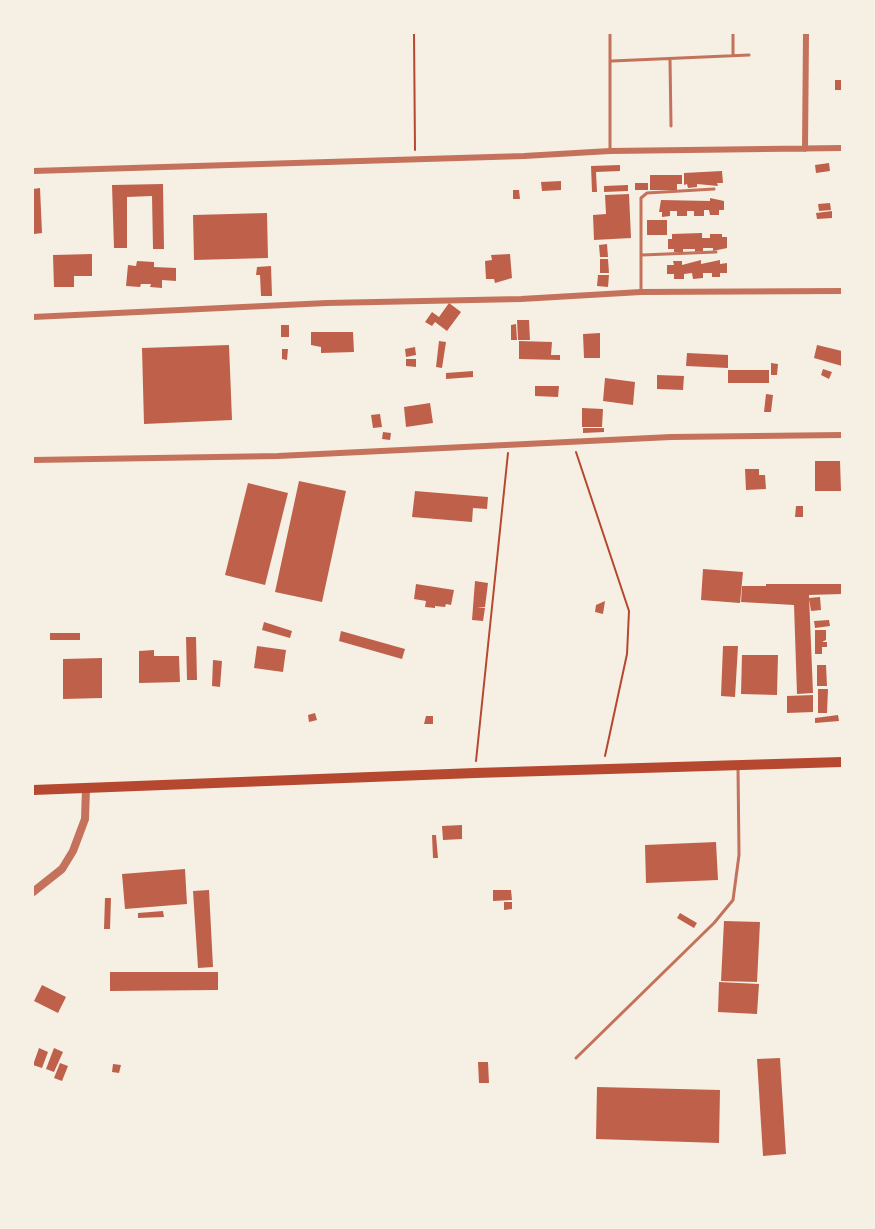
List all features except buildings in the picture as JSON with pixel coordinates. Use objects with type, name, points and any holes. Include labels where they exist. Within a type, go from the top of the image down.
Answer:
[{"type":"main road","points":[[33,790],[842,762]]},
{"type":"street","points":[[805,149],[806,33]]},
{"type":"street","points":[[33,171],[415,159],[610,150],[842,148]]},
{"type":"street","points":[[33,318],[327,303],[521,299],[641,292],[842,291]]},
{"type":"street","points":[[33,460],[278,456],[572,441],[842,435]]},
{"type":"street","points":[[33,892],[62,869],[73,851],[85,819],[86,788]]},
{"type":"lane","points":[[610,33],[612,60],[610,150]]},
{"type":"lane","points":[[733,33],[733,55]]},
{"type":"lane","points":[[612,60],[749,55]]},
{"type":"lane","points":[[670,58],[670,126]]},
{"type":"lane","points":[[641,292],[641,198],[647,193],[714,189]]},
{"type":"lane","points":[[642,255],[717,252]]},
{"type":"lane","points":[[576,1058],[714,923],[733,900],[739,855],[738,765]]},
{"type":"path","points":[[414,33],[415,159]]},
{"type":"path","points":[[572,441],[629,610],[627,654],[603,769]]},
{"type":"path","points":[[475,773],[509,445]]}]
